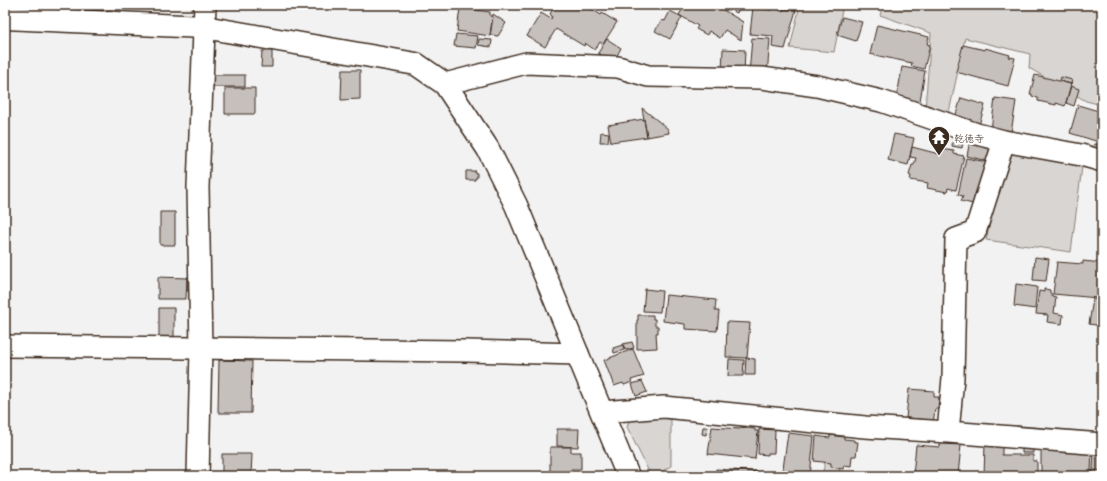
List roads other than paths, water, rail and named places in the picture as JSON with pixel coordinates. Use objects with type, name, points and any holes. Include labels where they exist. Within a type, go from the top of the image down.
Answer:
[{"type":"street","points":[[198,476],[201,349],[198,187],[205,5]]},
{"type":"street","points":[[5,18],[204,27],[416,64],[445,84],[488,150],[516,205],[628,476]]},
{"type":"street","points":[[445,84],[526,63],[618,67],[648,76],[762,78],[817,86],[881,101],[977,134],[1004,141],[1081,155],[1102,161]]},
{"type":"street","points":[[948,432],[953,378],[956,239],[975,232],[1004,141]]},
{"type":"street","points":[[5,346],[466,351],[578,354]]},
{"type":"street","points":[[602,412],[664,407],[865,427],[1102,444]]},
{"type":"place","name":"乾徳寺","points":[[939,156]]}]
